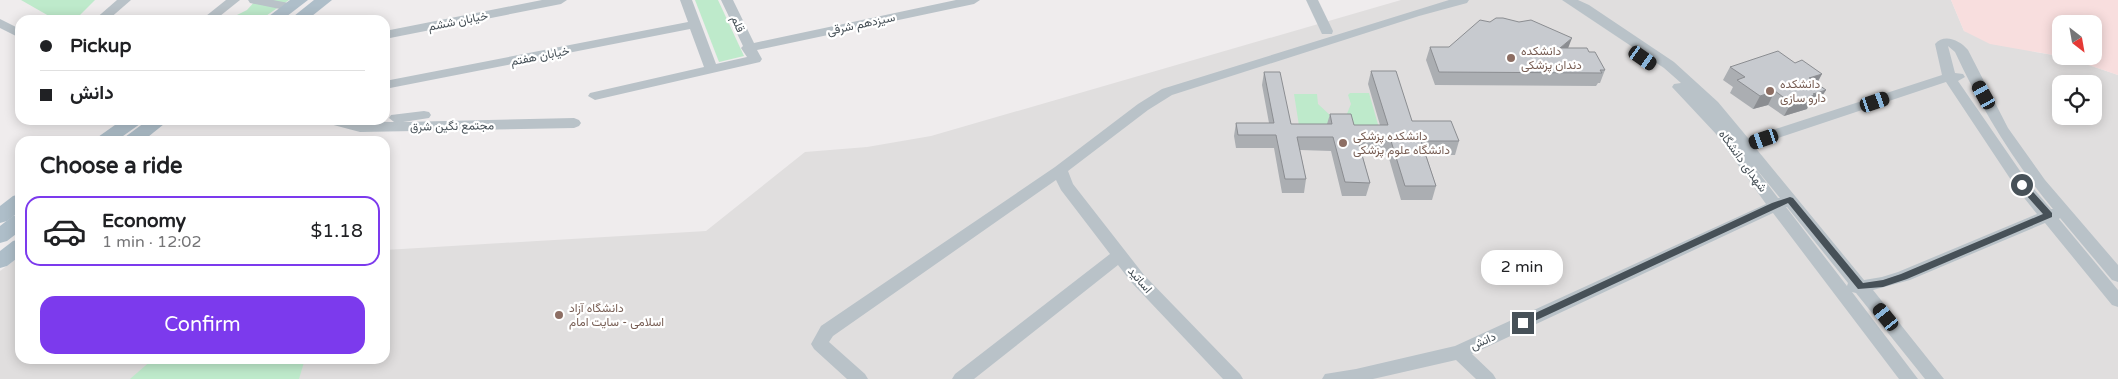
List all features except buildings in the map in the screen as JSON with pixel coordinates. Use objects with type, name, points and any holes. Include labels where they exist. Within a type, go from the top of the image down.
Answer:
[{"type":"main road","points":[[283,15],[324,0]]},
{"type":"main road","points":[[111,136],[127,125]]},
{"type":"main road","points":[[138,136],[153,125]]},
{"type":"main road","points":[[0,216],[15,206]]},
{"type":"main road","points":[[0,236],[15,225]]},
{"type":"main road","points":[[0,261],[15,250]]},
{"type":"street","points":[[106,15],[125,0]]},
{"type":"street","points":[[214,15],[234,0]]},
{"type":"street","points":[[254,0],[296,9]]},
{"type":"street","name":"خیابان ششم","points":[[390,34],[561,0]]},
{"type":"street","points":[[686,0],[712,70]]},
{"type":"street","name":"قلم","points":[[727,0],[748,48]]},
{"type":"street","name":"سیزدهم شرقی","points":[[748,48],[974,0]]},
{"type":"street","points":[[1312,0],[1326,30]]},
{"type":"street","points":[[859,379],[820,344],[827,331],[1060,170],[1143,107],[1168,92],[1415,13],[1463,0]]},
{"type":"street","name":"شهدای دانشگاه","points":[[1562,0],[1658,68],[1688,95],[1721,131],[1740,147]]},
{"type":"street","name":"شهدای دانشگاه","points":[[1568,0],[1585,8],[1669,65],[1713,105],[1740,147],[1782,202],[1838,286],[1910,379]]},
{"type":"street","points":[[0,23],[15,31]]},
{"type":"street","name":"خیابان هفتم","points":[[390,85],[695,24]]},
{"type":"street","points":[[2118,276],[2057,214],[2022,185],[1949,76],[1941,44],[1946,42],[1954,44],[1961,50],[2002,129],[2040,184],[2057,214],[2118,301]]},
{"type":"street","points":[[595,96],[754,59],[748,48]]},
{"type":"street","points":[[1740,147],[1949,76],[1974,78]]},
{"type":"street","points":[[390,118],[424,115]]},
{"type":"street","name":"مجتمع نگین شرق","points":[[349,125],[360,128],[574,122]]},
{"type":"street","points":[[1984,127],[2002,129]]},
{"type":"street","name":"اساتید","points":[[1060,170],[1066,186],[1138,279],[1234,379]]},
{"type":"street","name":"شهدای دانشگاه","points":[[1782,202],[1861,287],[1935,379]]},
{"type":"street","name":"دانش","points":[[1332,379],[1356,376],[1459,352],[1782,202]]},
{"type":"street","points":[[1838,286],[1861,287],[1883,283],[2057,214]]},
{"type":"street","points":[[961,379],[1120,255]]},
{"type":"street","points":[[1459,352],[1487,379]]},
{"type":"shaded area","points":[[1401,0],[1951,0],[1964,31],[2035,52],[2052,55],[2052,65],[2089,65],[2118,75],[2118,379],[0,379],[0,271],[15,260],[15,364],[390,364],[390,250],[706,231],[805,152],[867,147],[931,136]]},
{"type":"shaded area","points":[[1951,0],[2118,0],[2118,75],[2089,65],[2102,65],[2102,15],[2052,15],[2052,55],[1990,44],[1964,31]]},
{"type":"green space","points":[[21,0],[95,0],[80,15],[47,15]]},
{"type":"green space","points":[[256,0],[289,0],[267,15],[237,15],[247,10]]},
{"type":"green space","points":[[695,0],[718,0],[744,56],[719,62]]},
{"type":"green space","points":[[1350,93],[1369,93],[1381,135],[1352,136],[1346,116],[1351,104],[1348,95]]},
{"type":"green space","points":[[1294,94],[1317,94],[1318,104],[1331,116],[1331,124],[1300,132]]},
{"type":"green space","points":[[147,364],[304,364],[299,379],[130,379]]},
{"type":"place","name":"دانشکده دندان پزشکی","points":[[1511,58]]},
{"type":"place","name":"دانشکده دارو سازی","points":[[1770,91]]},
{"type":"place","name":"دانشکده پزشکی دانشگاه علوم پزشکی","points":[[1343,143]]},
{"type":"place","name":"دانشگاه آزاد اسلامی - سایت امام","points":[[559,315]]},
{"type":"route","points":[[1523,323],[1775,205],[1790,200],[1861,287],[1883,283],[2049,215],[2022,185]]}]
